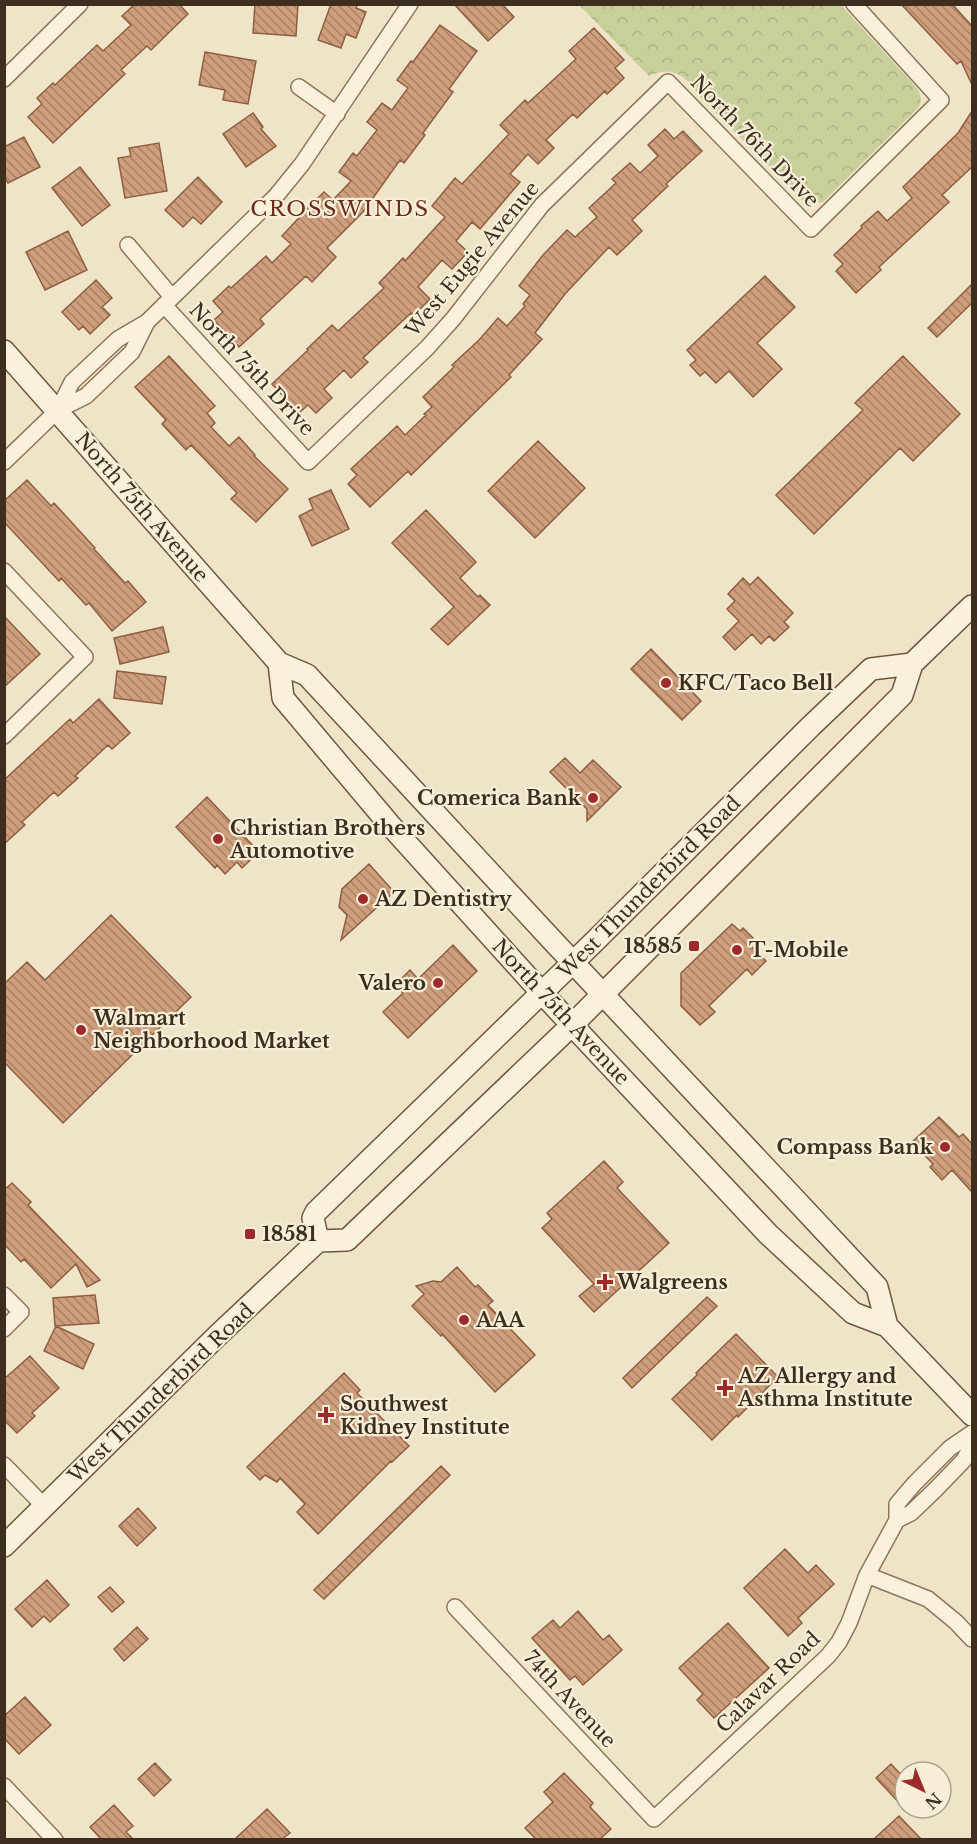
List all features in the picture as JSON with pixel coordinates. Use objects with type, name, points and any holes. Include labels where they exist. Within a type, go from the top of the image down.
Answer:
[{"type":"main road","name":"North 75th Avenue","points":[[4,351],[279,663],[307,675],[877,1287],[887,1326]]},
{"type":"main road","points":[[318,1241],[347,1240],[604,994],[902,695],[912,663],[972,606]]},
{"type":"main road","name":"North 75th Avenue","points":[[279,663],[283,698],[417,855],[542,993],[775,1240],[853,1313],[887,1326],[972,1415]]},
{"type":"main road","name":"West Thunderbird Road","points":[[4,1546],[216,1337],[318,1241],[313,1218],[316,1212],[573,963],[811,726],[871,669],[912,663]]},
{"type":"street","points":[[4,79],[80,4]]},
{"type":"street","points":[[4,462],[58,410],[72,382],[118,339],[147,322],[276,196],[337,114],[410,4]]},
{"type":"street","name":"North 76th Drive","points":[[668,82],[811,229],[941,100],[854,4]]},
{"type":"street","name":"West Eugie Avenue","points":[[308,462],[427,348],[453,319],[542,205],[668,82]]},
{"type":"street","points":[[299,87],[337,114]]},
{"type":"street","name":"North 75th Drive","points":[[128,245],[168,301],[308,462]]},
{"type":"street","points":[[4,571],[85,657],[4,736]]},
{"type":"street","points":[[4,1294],[21,1312],[4,1329]]},
{"type":"street","name":"Calavar Road","points":[[654,1819],[828,1656],[849,1623],[867,1575],[897,1520],[897,1504],[950,1448],[972,1433]]},
{"type":"street","name":"Calavar Road","points":[[897,1520],[911,1513],[935,1490],[964,1460],[972,1445]]},
{"type":"street","points":[[4,1466],[45,1507]]},
{"type":"street","points":[[867,1575],[927,1599],[956,1622],[972,1640]]},
{"type":"street","name":"74th Avenue","points":[[456,1607],[654,1819]]},
{"type":"street","points":[[4,1786],[55,1839]]},
{"type":"green space","points":[[579,5],[841,5],[917,88],[921,98],[920,104],[823,202],[809,204],[802,200],[701,98],[691,84],[673,72],[649,76]]},
{"type":"building","points":[[135,4],[179,4],[188,14],[151,50],[147,46],[121,70],[125,74],[53,143],[28,117],[42,104],[37,98],[53,83],[55,85],[97,45],[103,51],[131,25],[122,16]]},
{"type":"building","points":[[255,4],[298,4],[296,36],[253,33]]},
{"type":"building","points":[[331,4],[358,4],[356,8],[366,12],[356,38],[346,34],[341,48],[318,40]]},
{"type":"building","points":[[454,4],[502,4],[514,17],[488,41]]},
{"type":"building","points":[[901,4],[952,4],[972,26],[972,85],[961,61],[957,64]]},
{"type":"building","points":[[440,25],[477,51],[449,89],[453,92],[404,163],[400,160],[363,212],[327,248],[336,257],[312,282],[306,276],[260,319],[264,324],[239,347],[214,320],[223,312],[213,301],[266,256],[272,263],[291,244],[282,236],[308,208],[324,192],[333,200],[351,181],[339,172],[353,153],[357,156],[377,130],[367,122],[382,103],[392,110],[408,88],[397,80]]},
{"type":"building","points":[[594,28],[624,60],[615,68],[624,78],[607,94],[605,91],[577,118],[573,114],[546,140],[554,148],[538,164],[528,154],[510,174],[520,182],[480,229],[472,222],[456,241],[468,252],[452,269],[442,260],[418,287],[430,299],[413,316],[411,313],[363,358],[368,362],[351,378],[344,370],[324,389],[332,398],[316,413],[308,405],[299,413],[272,384],[332,325],[338,331],[384,288],[379,283],[403,258],[405,261],[445,217],[432,206],[455,178],[462,184],[509,134],[500,125],[525,100],[528,103],[576,59],[569,51]]},
{"type":"building","points":[[205,52],[256,61],[248,104],[223,100],[225,90],[199,85]]},
{"type":"building","points":[[972,111],[972,167],[942,195],[949,202],[879,267],[881,270],[856,293],[836,271],[843,264],[834,255],[878,211],[887,221],[912,198],[903,187],[958,133]]},
{"type":"building","points":[[253,113],[263,127],[261,129],[276,146],[246,167],[223,134]]},
{"type":"building","points":[[665,129],[674,139],[683,131],[702,151],[632,220],[642,231],[617,255],[609,247],[565,294],[535,333],[542,339],[509,375],[511,377],[411,475],[408,471],[370,507],[348,484],[357,475],[351,469],[397,426],[405,435],[426,415],[424,414],[432,407],[423,397],[454,367],[452,365],[479,340],[498,318],[507,326],[525,306],[523,304],[530,295],[519,286],[543,255],[567,230],[575,237],[597,217],[589,208],[616,183],[612,179],[630,163],[640,173],[658,156],[648,145]]},
{"type":"building","points":[[24,137],[40,167],[8,183],[4,176],[4,147]]},
{"type":"building","points":[[159,143],[167,191],[125,198],[118,158],[131,156],[129,148]]},
{"type":"building","points":[[80,167],[110,205],[82,226],[52,188]]},
{"type":"building","points":[[198,177],[222,202],[201,224],[193,217],[183,227],[165,210]]},
{"type":"building","points":[[68,231],[87,270],[45,290],[26,252]]},
{"type":"building","points":[[765,276],[795,307],[757,343],[782,369],[753,397],[729,371],[716,383],[705,372],[700,376],[690,365],[696,360],[687,350]]},
{"type":"building","points":[[96,280],[112,298],[102,307],[110,315],[90,334],[83,326],[79,330],[62,312]]},
{"type":"building","points":[[972,284],[972,303],[937,337],[928,328]]},
{"type":"building","points":[[169,356],[215,406],[207,413],[215,423],[211,427],[229,446],[239,437],[254,456],[288,489],[256,522],[231,499],[237,493],[191,445],[186,450],[162,424],[166,420],[135,387]]},
{"type":"building","points":[[903,356],[960,414],[913,461],[900,448],[814,534],[776,495],[863,410],[855,403]]},
{"type":"building","points":[[538,441],[585,488],[535,538],[488,491]]},
{"type":"building","points":[[27,480],[51,506],[54,503],[125,583],[128,581],[146,602],[112,631],[89,603],[86,605],[61,578],[59,581],[4,522],[4,501]]},
{"type":"building","points":[[331,490],[349,529],[312,546],[299,516],[313,509],[309,499]]},
{"type":"building","points":[[426,510],[476,562],[460,578],[478,597],[480,595],[490,605],[448,645],[431,629],[454,607],[392,543]]},
{"type":"building","points":[[758,577],[793,613],[784,622],[789,627],[774,641],[769,636],[761,644],[752,634],[735,650],[723,637],[739,621],[727,609],[735,601],[728,594],[743,578],[750,585]]},
{"type":"building","points":[[4,616],[40,654],[4,687]]},
{"type":"building","points":[[163,627],[169,652],[120,664],[114,638]]},
{"type":"building","name":"KFC/Taco Bell","points":[[651,649],[701,701],[682,720],[631,669]]},
{"type":"building","points":[[117,671],[166,677],[162,704],[114,698]]},
{"type":"building","points":[[99,699],[130,733],[112,749],[108,745],[75,776],[78,778],[58,796],[54,792],[22,822],[25,825],[4,844],[4,780],[70,719],[73,723]]},
{"type":"building","name":"Comerica Bank","points":[[565,758],[580,773],[593,760],[621,787],[587,821],[587,809],[550,772]]},
{"type":"building","name":"Christian Brothers Automotive","points":[[207,797],[259,852],[242,868],[237,862],[225,874],[217,865],[215,868],[176,827]]},
{"type":"building","name":"AZ Dentistry","points":[[369,864],[394,892],[341,940],[347,915],[339,907],[342,889]]},
{"type":"building","name":"Walmart Neighborhood Market","points":[[111,915],[191,997],[63,1123],[4,1062],[4,984],[27,962],[45,980]]},
{"type":"building","points":[[732,924],[740,931],[743,928],[753,938],[748,943],[766,961],[752,975],[747,969],[709,1006],[715,1012],[700,1025],[681,1006],[681,973]]},
{"type":"building","points":[[453,945],[477,971],[408,1038],[383,1012],[403,993],[395,985],[410,970],[418,979]]},
{"type":"building","name":"Compass Bank","points":[[939,1117],[959,1137],[963,1134],[972,1144],[972,1192],[952,1170],[942,1180],[930,1167],[933,1164],[912,1142]]},
{"type":"building","name":"Walgreens","points":[[604,1161],[623,1182],[617,1188],[669,1243],[594,1312],[579,1296],[594,1284],[542,1228],[552,1219],[547,1213]]},
{"type":"building","points":[[12,1183],[31,1202],[28,1205],[100,1280],[87,1287],[76,1264],[51,1288],[24,1259],[21,1262],[4,1244],[4,1190]]},
{"type":"building","name":"AAA","points":[[457,1267],[475,1287],[478,1285],[493,1301],[488,1305],[535,1355],[495,1392],[442,1334],[441,1336],[412,1306],[424,1294],[416,1286],[433,1281],[441,1282]]},
{"type":"building","points":[[95,1295],[99,1323],[55,1326],[53,1298]]},
{"type":"building","points":[[707,1297],[717,1306],[632,1388],[623,1378]]},
{"type":"building","points":[[56,1326],[94,1344],[83,1369],[44,1351]]},
{"type":"building","name":"AZ Allergy and Asthma Institute","points":[[736,1334],[778,1377],[712,1440],[672,1399]]},
{"type":"building","points":[[30,1356],[59,1388],[32,1413],[35,1416],[17,1433],[4,1420],[4,1379]]},
{"type":"building","points":[[344,1373],[360,1390],[357,1393],[409,1446],[318,1534],[297,1512],[305,1504],[280,1478],[277,1482],[265,1475],[260,1480],[247,1467]]},
{"type":"building","points":[[441,1466],[450,1475],[324,1599],[314,1590]]},
{"type":"building","points":[[138,1508],[156,1528],[137,1546],[119,1526]]},
{"type":"building","points":[[785,1549],[808,1573],[816,1565],[834,1584],[798,1618],[802,1623],[788,1636],[744,1588]]},
{"type":"building","points":[[47,1580],[69,1605],[50,1622],[44,1616],[32,1627],[15,1609]]},
{"type":"building","points":[[110,1587],[124,1602],[112,1612],[98,1597]]},
{"type":"building","points":[[578,1611],[603,1640],[609,1635],[622,1650],[583,1685],[575,1676],[570,1680],[532,1638],[553,1620],[560,1628]]},
{"type":"building","points":[[728,1623],[769,1668],[714,1718],[697,1700],[703,1694],[679,1668]]},
{"type":"building","points":[[137,1627],[148,1639],[124,1661],[114,1649]]},
{"type":"building","points":[[25,1697],[51,1725],[19,1754],[4,1738],[4,1716]]},
{"type":"building","points":[[155,1763],[171,1780],[154,1796],[138,1779]]},
{"type":"building","points":[[891,1764],[893,1766],[893,1796],[876,1778]]},
{"type":"building","points":[[564,1773],[593,1803],[590,1807],[611,1829],[600,1839],[536,1839],[525,1828],[553,1802],[544,1792]]},
{"type":"building","points":[[114,1805],[133,1826],[126,1832],[133,1839],[101,1839],[90,1827]]},
{"type":"building","points":[[267,1809],[290,1833],[282,1839],[235,1839]]},
{"type":"building","points":[[895,1820],[903,1820],[921,1839],[874,1839]]},
{"type":"place","name":"KFC/Taco Bell","points":[[666,683]]},
{"type":"place","name":"Comerica Bank","points":[[593,798]]},
{"type":"place","name":"Christian Brothers Automotive","points":[[218,839]]},
{"type":"place","name":"AZ Dentistry","points":[[363,899]]},
{"type":"place","name":"18585","points":[[694,946]]},
{"type":"place","name":"T-Mobile","points":[[737,950]]},
{"type":"place","name":"Valero","points":[[438,983]]},
{"type":"place","name":"Walmart Neighborhood Market","points":[[81,1030]]},
{"type":"place","name":"Compass Bank","points":[[945,1147]]},
{"type":"place","name":"18581","points":[[250,1234]]},
{"type":"place","name":"Walgreens","points":[[605,1282]]},
{"type":"place","name":"AAA","points":[[464,1320]]},
{"type":"place","name":"AZ Allergy and Asthma Institute","points":[[725,1388]]},
{"type":"place","name":"Southwest Kidney Institute","points":[[326,1415]]},
{"type":"district","name":"CROSSWINDS","points":[[340,209]]}]
